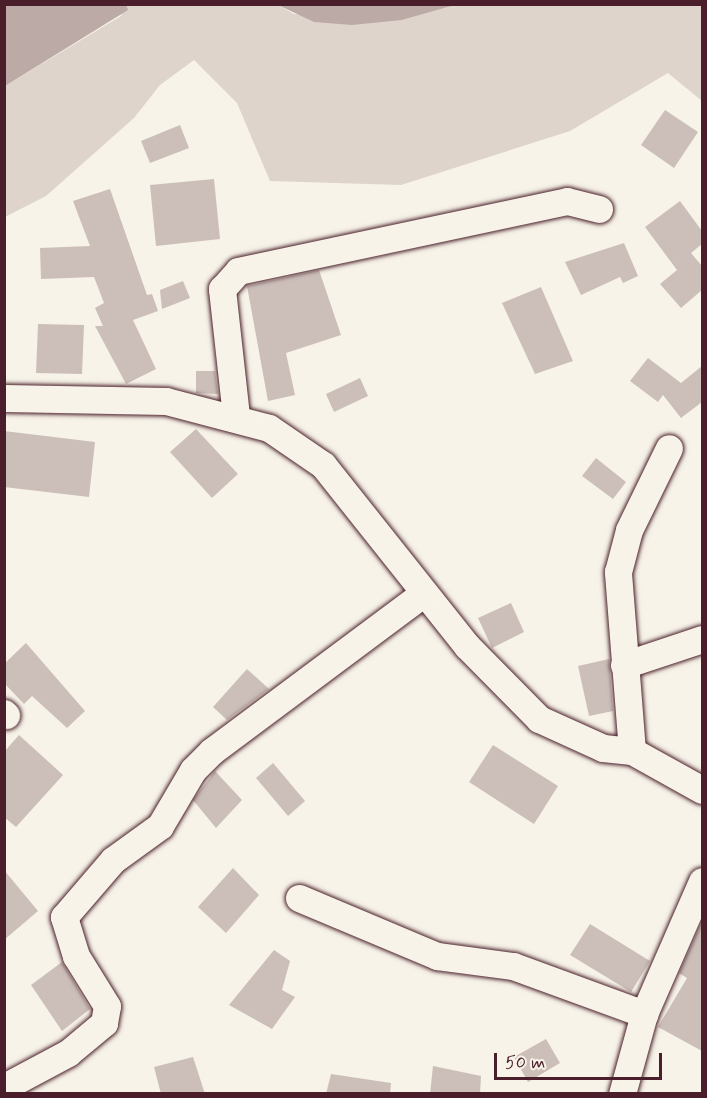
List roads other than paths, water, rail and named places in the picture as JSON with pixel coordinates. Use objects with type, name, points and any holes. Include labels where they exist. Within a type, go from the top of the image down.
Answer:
[{"type":"street","points":[[236,416],[222,289],[238,271],[567,201],[599,209]]},
{"type":"street","points":[[4,398],[166,401],[236,416],[269,428],[322,465],[467,646],[539,718],[603,748],[632,751],[702,790]]},
{"type":"street","points":[[632,751],[618,572],[629,530],[669,448]]},
{"type":"street","points":[[7,1094],[8,1085],[68,1053],[104,1023],[107,1006],[76,956],[64,917],[113,860],[160,826],[194,770],[212,751],[424,593]]},
{"type":"street","points":[[624,665],[702,639]]},
{"type":"street","points":[[622,1094],[644,1014],[702,881]]},
{"type":"street","points":[[299,898],[437,956],[513,966],[644,1014]]},
{"type":"street","points":[[504,955],[644,1014]]}]
